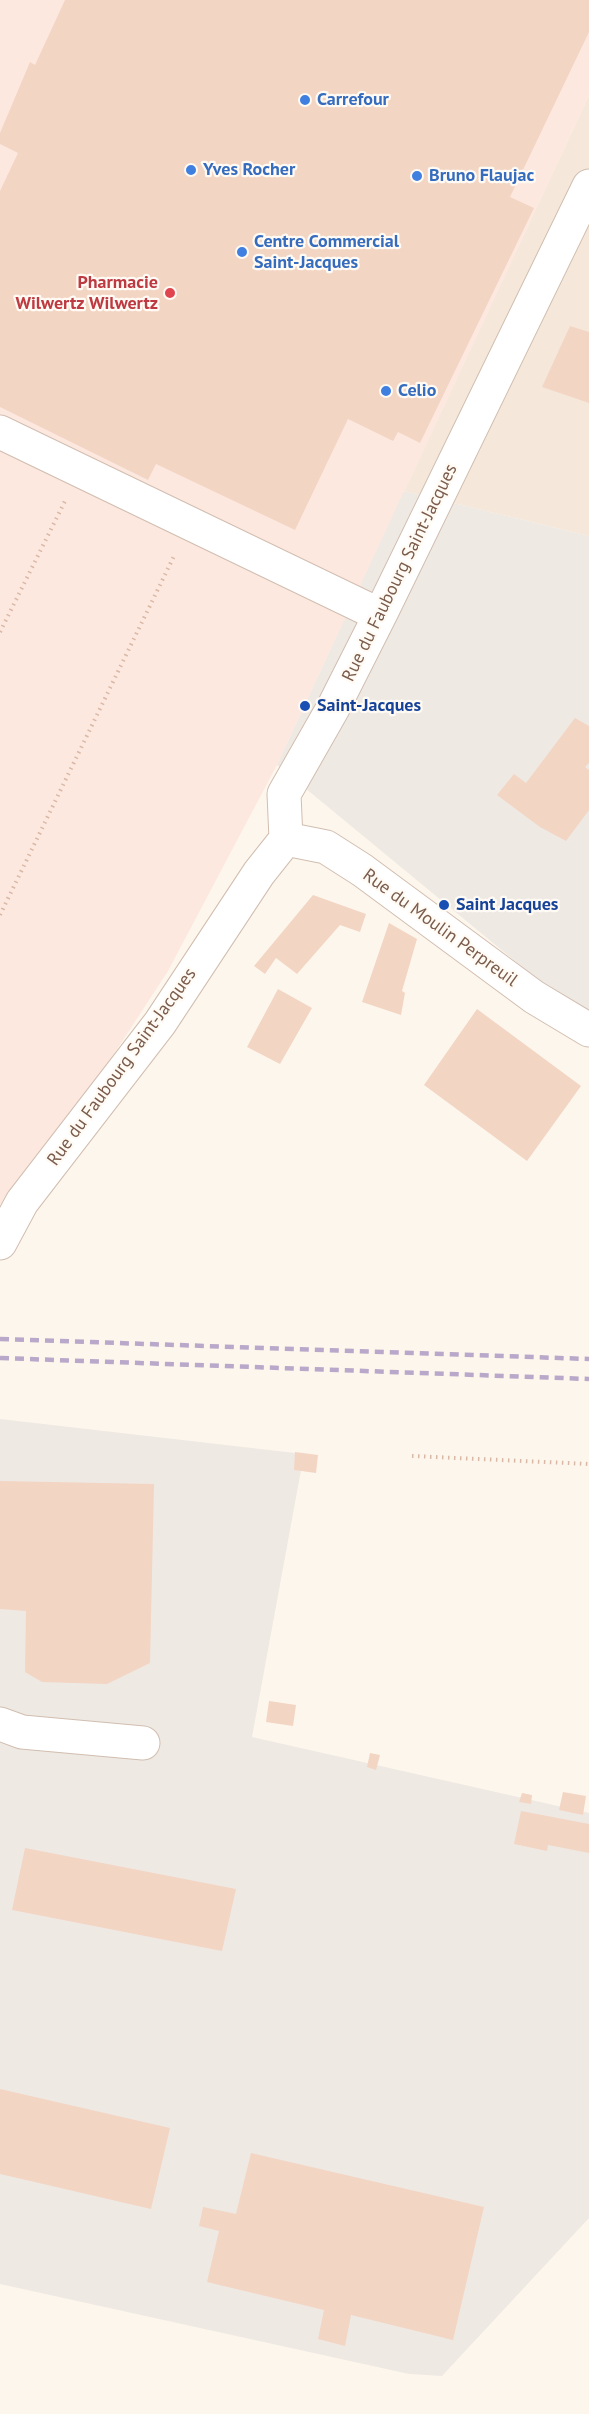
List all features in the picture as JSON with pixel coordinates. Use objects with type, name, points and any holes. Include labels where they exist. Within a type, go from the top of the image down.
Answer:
[{"type":"street","name":"Rue du Faubourg Saint-Jacques","points":[[2,1238],[11,1196],[160,1023],[259,873],[286,839],[284,794],[333,708],[380,615],[589,186]]},
{"type":"street","points":[[0,432],[380,615]]},
{"type":"street","name":"Rue du Moulin Perpreuil","points":[[286,839],[326,847],[362,870],[534,997],[589,1030]]},
{"type":"street","points":[[0,1724],[22,1732],[143,1743]]},
{"type":"path","points":[[0,632],[80,471]]},
{"type":"path","points":[[0,915],[190,524]]},
{"type":"path","points":[[412,1456],[589,1464]]},
{"type":"shaded area","points":[[0,0],[589,0],[589,95],[277,765],[168,971],[0,1229]]},
{"type":"shaded area","points":[[589,95],[589,536],[404,491]]},
{"type":"shaded area","points":[[404,491],[589,536],[589,1014],[572,1008],[277,765]]},
{"type":"shaded area","points":[[0,1419],[304,1454],[252,1737],[589,1813],[589,2218],[442,2376],[409,2374],[0,2284]]},
{"type":"building","name":"Centre Commercial Saint-Jacques","points":[[65,0],[589,0],[589,32],[510,197],[534,208],[420,443],[398,432],[393,441],[348,419],[295,530],[156,464],[148,480],[0,407],[0,191],[18,153],[0,144],[0,133],[30,62],[35,65]]},
{"type":"building","points":[[570,326],[589,332],[589,403],[542,387]]},
{"type":"building","points":[[575,718],[589,726],[589,763],[585,767],[589,770],[589,810],[566,841],[540,827],[497,795],[514,774],[526,783]]},
{"type":"building","points":[[313,895],[366,914],[360,932],[340,925],[297,974],[276,958],[265,974],[254,966]]},
{"type":"building","points":[[389,923],[417,939],[402,991],[405,993],[401,1015],[362,1002]]},
{"type":"building","points":[[278,989],[312,1008],[280,1064],[247,1047]]},
{"type":"building","points":[[477,1009],[581,1086],[527,1161],[424,1085]]},
{"type":"building","points":[[295,1452],[318,1455],[316,1473],[294,1470]]},
{"type":"building","points":[[0,1481],[154,1484],[150,1663],[107,1684],[42,1682],[25,1672],[26,1611],[0,1609]]},
{"type":"building","points":[[269,1701],[296,1705],[293,1726],[266,1722]]},
{"type":"building","points":[[370,1753],[380,1755],[376,1770],[367,1767]]},
{"type":"building","points":[[563,1792],[586,1796],[583,1815],[559,1810]]},
{"type":"building","points":[[522,1793],[532,1795],[531,1804],[519,1802]]},
{"type":"building","points":[[521,1811],[589,1824],[589,1853],[548,1845],[547,1851],[514,1844]]},
{"type":"building","points":[[25,1848],[236,1889],[222,1951],[12,1910]]},
{"type":"building","points":[[0,2089],[170,2128],[151,2209],[0,2174]]},
{"type":"building","points":[[251,2153],[484,2207],[453,2340],[351,2315],[345,2346],[318,2339],[324,2310],[207,2282],[219,2231],[199,2226],[203,2207],[236,2214]]},
{"type":"railway","points":[[0,1339],[589,1359]]},
{"type":"railway","points":[[0,1358],[589,1379]]},
{"type":"place","name":"Carrefour","points":[[305,100]]},
{"type":"place","name":"Yves Rocher","points":[[191,170]]},
{"type":"place","name":"Bruno Flaujac","points":[[417,176]]},
{"type":"place","name":"Centre Commercial Saint-Jacques","points":[[242,252]]},
{"type":"place","name":"Pharmacie Wilwertz Wilwertz","points":[[170,293]]},
{"type":"place","name":"Celio","points":[[386,391]]},
{"type":"place","name":"Saint-Jacques","points":[[305,706]]},
{"type":"place","name":"Saint Jacques","points":[[444,905]]}]
